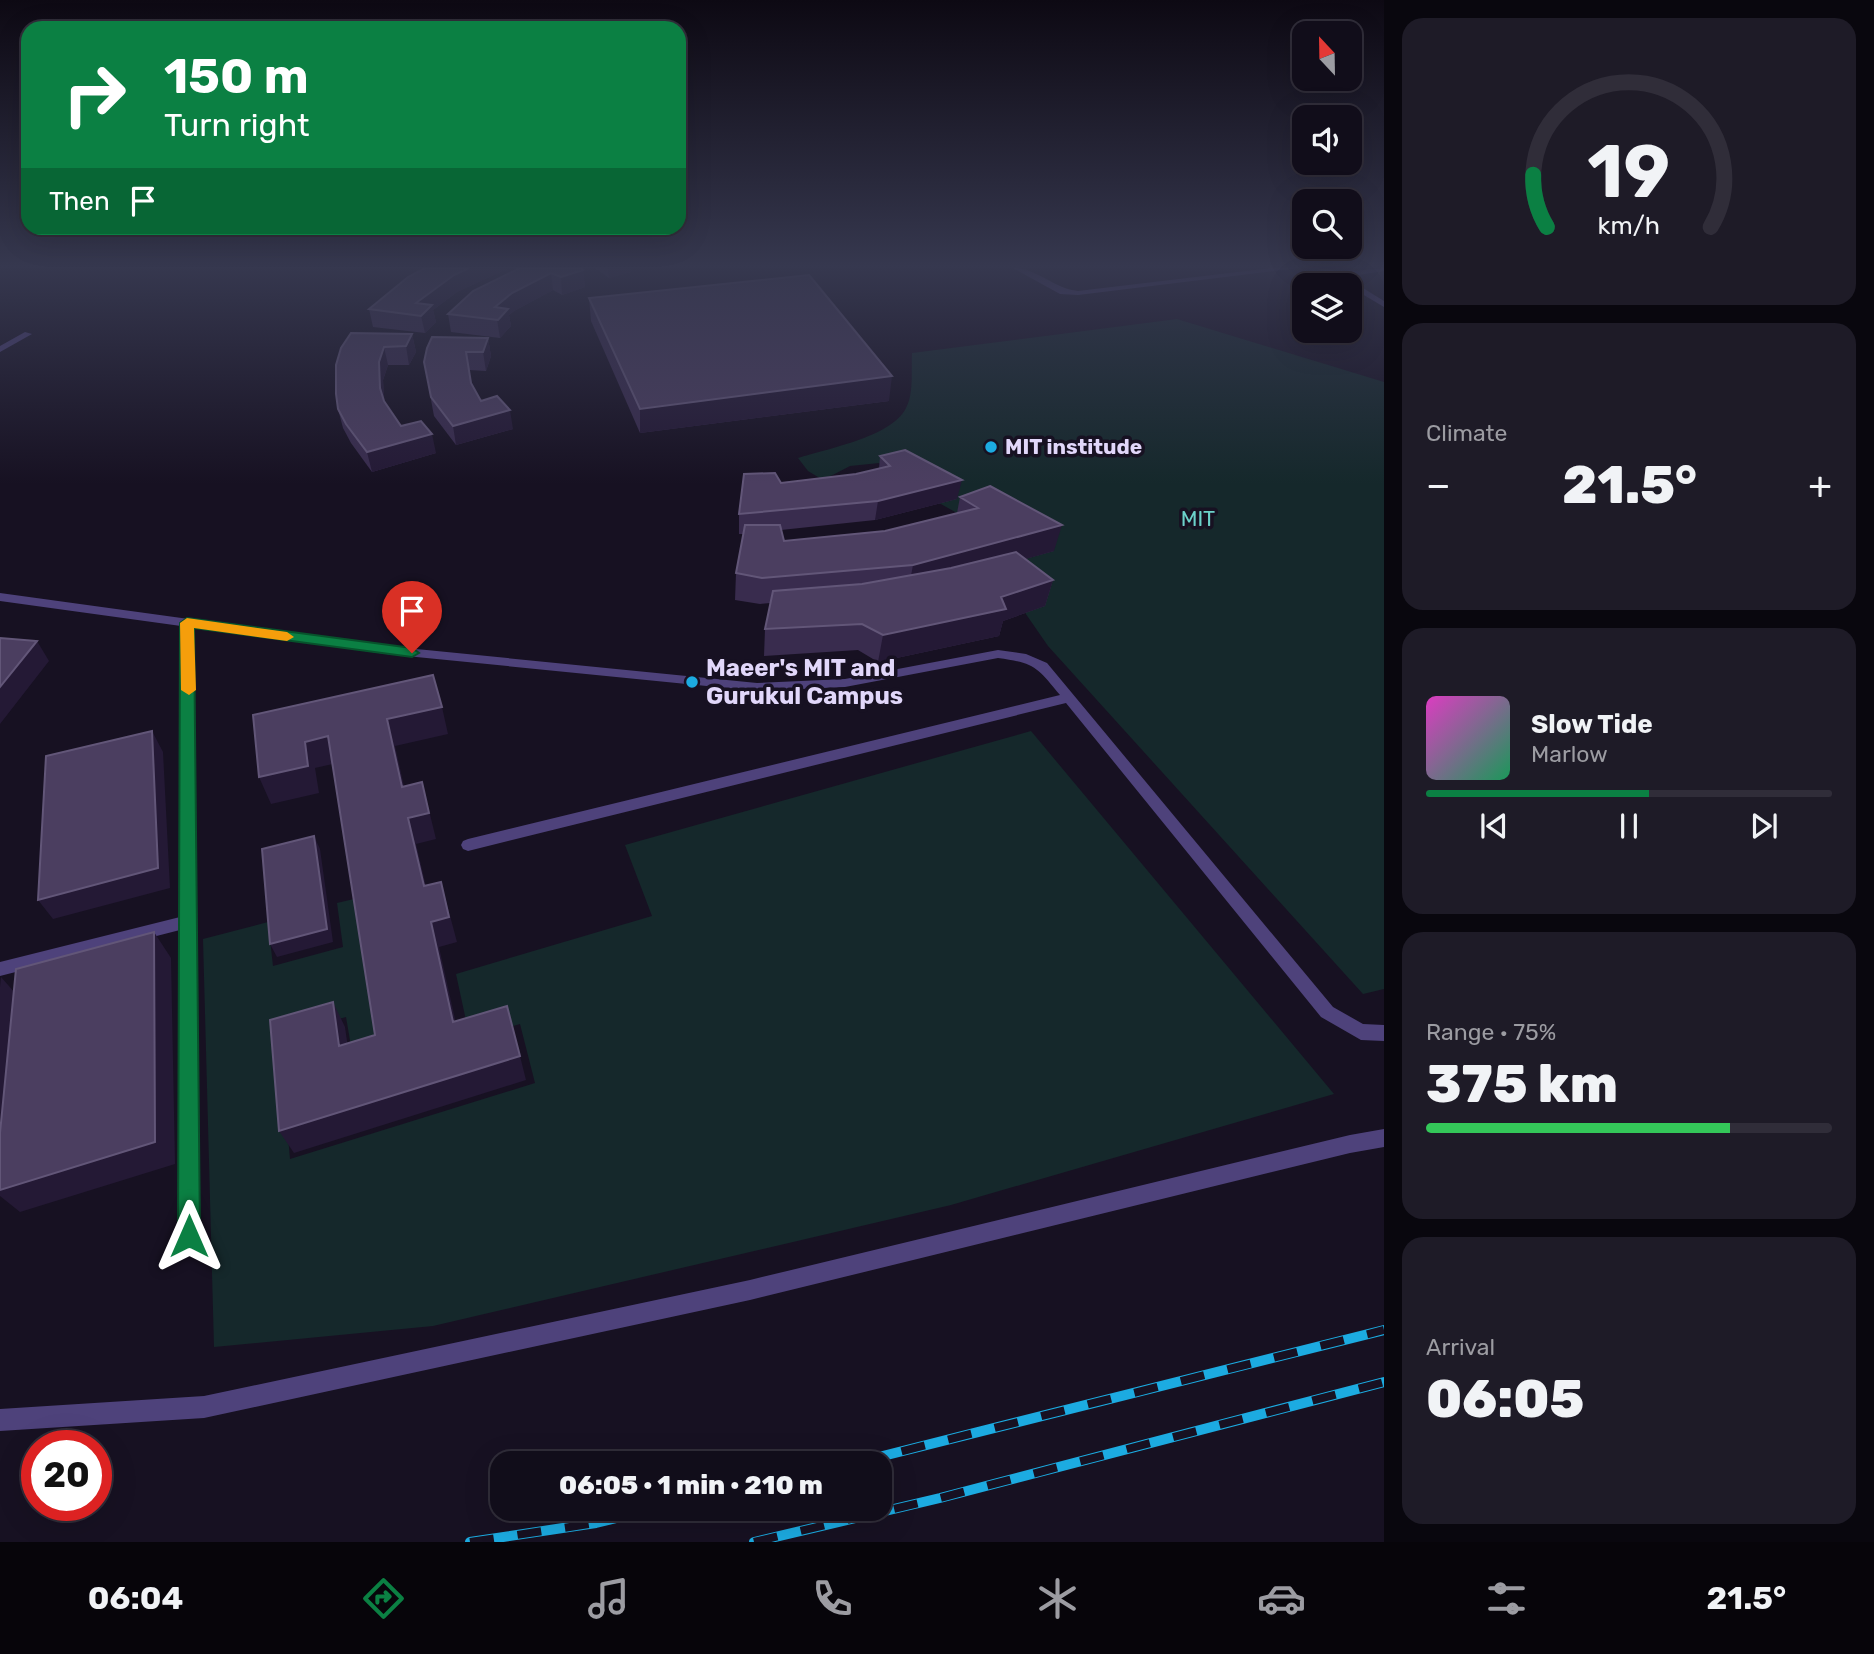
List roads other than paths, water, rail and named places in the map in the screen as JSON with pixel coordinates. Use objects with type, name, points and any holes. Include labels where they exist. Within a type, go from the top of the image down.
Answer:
[{"type":"lane","points":[[0,349],[17,340]]},
{"type":"lane","points":[[0,597],[386,650],[757,687],[845,683],[998,654],[1026,658],[1043,666],[1327,1012],[1361,1031],[1384,1033]]},
{"type":"lane","points":[[187,623],[189,1236]]},
{"type":"lane","points":[[468,845],[1068,698]]},
{"type":"lane","points":[[0,969],[189,921]]},
{"type":"lane","points":[[0,1420],[204,1407],[750,1290],[1384,1138]]},
{"type":"railway","points":[[892,1454],[1384,1330]]},
{"type":"railway","points":[[754,1542],[940,1498],[1384,1382]]},
{"type":"railway","points":[[470,1542],[604,1521]]},
{"type":"place","name":"MIT institude","points":[[991,447]]},
{"type":"place","name":"Maeer's MIT and Gurukul Campus","points":[[692,682]]},
{"type":"park label","name":"MIT","points":[[1198,519]]}]
